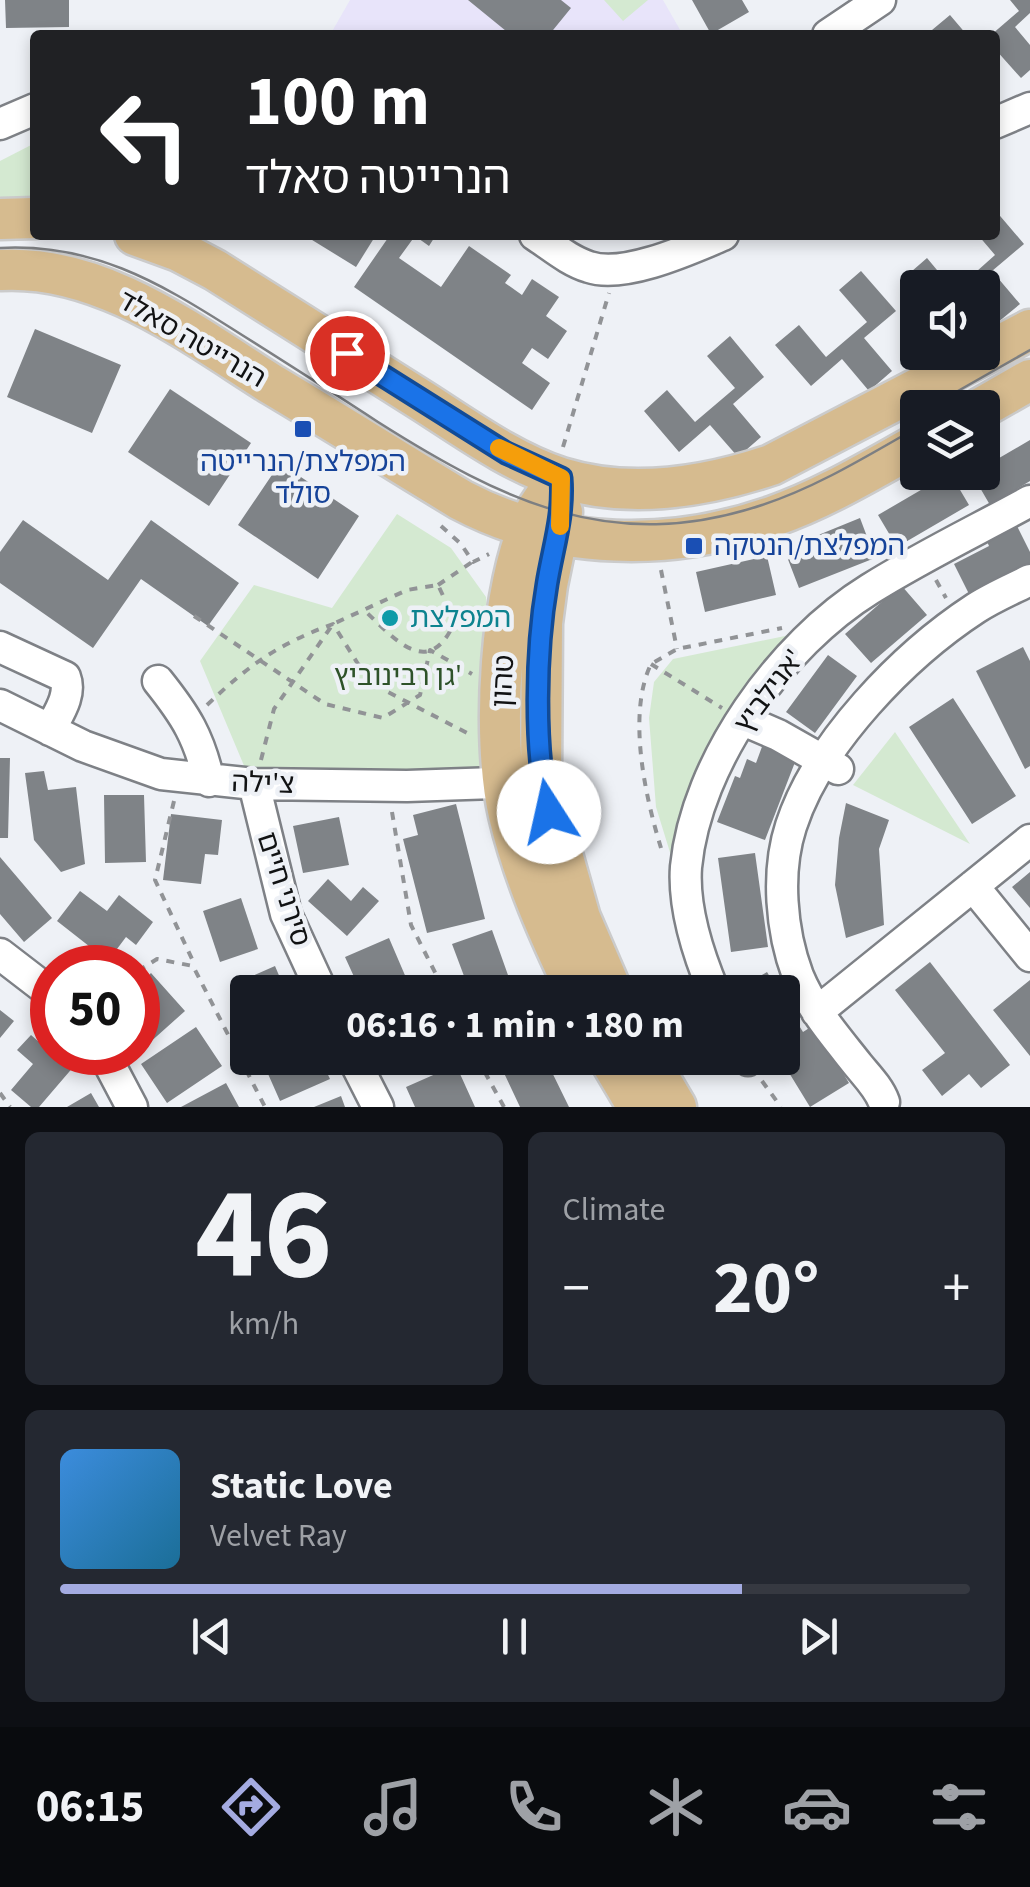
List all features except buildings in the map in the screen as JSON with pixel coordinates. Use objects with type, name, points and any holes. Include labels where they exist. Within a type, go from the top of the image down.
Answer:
[{"type":"main road","points":[[0,219],[30,218]]},
{"type":"main road","points":[[149,240],[215,270],[528,465],[560,468],[589,484],[664,488],[738,476],[804,450],[1030,330]]},
{"type":"main road","name":"הנרייטה סאלד","points":[[0,270],[43,272],[82,280],[126,298],[179,326],[461,500],[494,517],[543,532],[656,541],[736,528],[824,495],[900,454]]},
{"type":"main road","points":[[1000,397],[1030,380]]},
{"type":"main road","name":"טהון","points":[[560,468],[562,514],[543,532],[510,604],[502,691],[515,772],[520,853],[568,975]]},
{"type":"main road","points":[[461,500],[490,540],[506,581],[510,604]]},
{"type":"main road","name":"טהון","points":[[543,532],[547,585],[515,772],[605,975]]},
{"type":"main road","points":[[619,1075],[638,1107]]},
{"type":"main road","points":[[657,1075],[676,1107]]},
{"type":"street","points":[[835,30],[880,0]]},
{"type":"street","points":[[1000,121],[1030,108]]},
{"type":"street","points":[[0,124],[30,110]]},
{"type":"street","points":[[543,240],[592,269],[646,263],[709,240]]},
{"type":"street","name":"אנילביץ'","points":[[708,975],[692,932],[686,871],[694,818],[709,778],[744,720],[779,670],[831,618],[868,590],[1030,501]]},
{"type":"street","points":[[888,1105],[886,1084],[822,1008],[808,967],[795,902],[804,832],[831,765],[874,696],[958,620],[1030,580]]},
{"type":"street","points":[[831,765],[922,670],[986,618],[1030,595]]},
{"type":"street","points":[[0,648],[64,676],[68,684],[66,696],[50,730]]},
{"type":"street","points":[[158,680],[190,722],[200,744],[195,779]]},
{"type":"street","name":"צ'ילה","points":[[0,705],[128,764],[195,779],[388,786],[515,772]]},
{"type":"street","points":[[744,720],[831,765]]},
{"type":"street","name":"סירני חיים","points":[[254,784],[286,914],[314,975]]},
{"type":"street","points":[[822,1008],[1030,840]]},
{"type":"street","points":[[972,886],[1030,956]]},
{"type":"street","points":[[0,954],[30,977]]},
{"type":"street","points":[[115,1075],[132,1107]]},
{"type":"street","points":[[362,1075],[378,1107]]},
{"type":"path","points":[[560,468],[616,269]]},
{"type":"path","points":[[658,556],[676,648]]},
{"type":"path","points":[[924,560],[958,620]]},
{"type":"path","points":[[190,722],[250,665],[306,634],[407,590],[438,585],[472,562]]},
{"type":"path","points":[[194,616],[325,704],[383,718],[420,695],[430,650],[447,639],[455,620],[438,585]]},
{"type":"path","points":[[364,610],[405,648],[430,650],[502,691]]},
{"type":"path","points":[[333,624],[358,664],[386,692],[515,772]]},
{"type":"path","points":[[254,784],[274,709],[333,624]]},
{"type":"path","points":[[667,863],[652,817],[638,704],[651,664],[676,648],[757,636],[795,625]]},
{"type":"path","points":[[651,664],[744,720]]},
{"type":"path","points":[[193,961],[155,880],[195,779]]},
{"type":"path","points":[[388,786],[411,925],[436,975]]},
{"type":"path","points":[[160,960],[192,966],[265,1107]]},
{"type":"path","points":[[486,1075],[504,1107]]},
{"type":"path","points":[[758,1075],[780,1107]]},
{"type":"path","points":[[0,1093],[10,1107]]},
{"type":"shaded area","points":[[350,0],[663,0],[680,30],[333,30]]},
{"type":"green space","points":[[604,0],[648,0],[623,21]]},
{"type":"green space","points":[[30,146],[30,201],[0,204],[0,161]]},
{"type":"green space","name":"גן רבינוביץ'","points":[[397,514],[451,548],[486,597],[491,648],[492,772],[245,768],[200,661],[254,585],[332,608]]},
{"type":"green space","points":[[829,613],[716,752],[685,901],[656,807],[649,718],[654,682],[673,659],[785,636]]},
{"type":"green space","points":[[895,732],[970,844],[853,785]]},
{"type":"tram line","points":[[0,248],[64,252],[122,268],[204,311],[378,422],[470,475],[561,512],[608,522],[656,524],[708,519],[762,505],[822,480],[900,437]]},
{"type":"tram line","points":[[960,390],[1030,350]]},
{"type":"slow traffic","points":[[499,448],[561,478],[560,526]]},
{"type":"place","name":"המפלצת/הנרייטה סולד","points":[[303,429]]},
{"type":"place","name":"המפלצת/הנטקה","points":[[694,546]]},
{"type":"place","name":"המפלצת","points":[[390,618]]},
{"type":"route","points":[[347,353],[506,453],[561,478],[562,514],[547,585],[540,672],[541,780],[549,812]]}]
